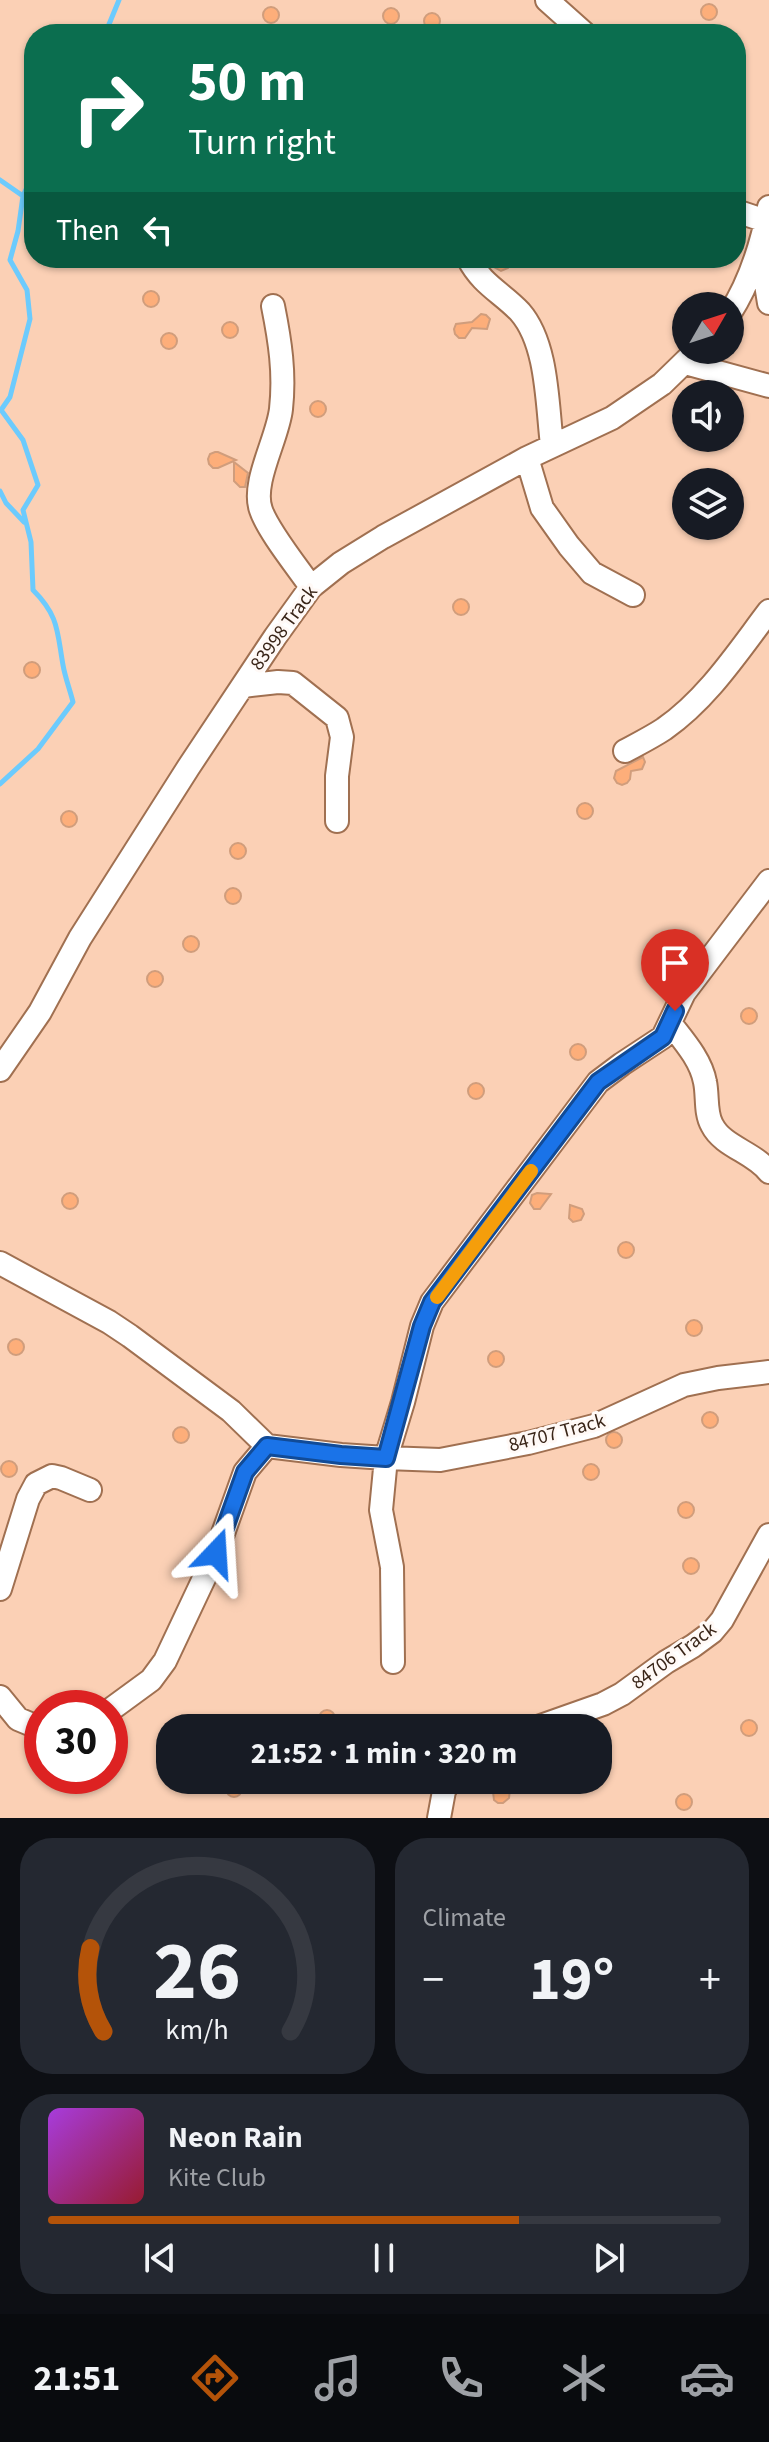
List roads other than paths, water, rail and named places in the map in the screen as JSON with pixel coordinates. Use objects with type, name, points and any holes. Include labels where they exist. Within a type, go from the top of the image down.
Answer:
[{"type":"street","points":[[547,0],[574,24]]},
{"type":"street","points":[[741,292],[768,217],[746,213]]},
{"type":"street","points":[[759,246],[769,303]]},
{"type":"street","points":[[474,268],[491,288],[522,315],[532,332],[544,375],[552,445]]},
{"type":"street","points":[[273,306],[284,367],[283,393],[259,505],[268,524],[311,587]]},
{"type":"street","name":"83998 Track","points":[[0,1070],[40,1012],[80,938],[311,587],[341,563],[383,537],[527,458],[622,412],[662,384],[683,364]]},
{"type":"street","name":"83998 Track","points":[[712,364],[769,386]]},
{"type":"street","points":[[527,458],[542,508],[569,546],[592,573],[633,595]]},
{"type":"street","points":[[625,751],[663,730],[698,700],[716,682],[769,611]]},
{"type":"street","points":[[243,686],[293,683],[337,718],[342,737],[337,776],[337,821]]},
{"type":"street","points":[[393,1662],[392,1567],[381,1510],[386,1458],[422,1326],[432,1302],[598,1082],[663,1037],[684,993],[769,881]]},
{"type":"street","points":[[670,1023],[701,1068],[708,1115],[714,1128],[727,1141],[759,1160],[769,1172]]},
{"type":"street","points":[[0,1263],[130,1336],[231,1411],[267,1446],[245,1472],[216,1553],[165,1661],[151,1680],[128,1697]]},
{"type":"street","name":"84707 Track","points":[[267,1446],[341,1455],[440,1460],[594,1426],[684,1385],[769,1372]]},
{"type":"street","points":[[0,1589],[28,1499],[36,1484],[52,1476],[90,1490]]},
{"type":"street","name":"84706 Track","points":[[575,1714],[622,1694],[712,1632],[722,1620],[769,1535]]},
{"type":"street","points":[[0,1697],[18,1719],[24,1722]]},
{"type":"street","points":[[439,1818],[443,1794]]},
{"type":"waterway","points":[[109,24],[119,0]]},
{"type":"waterway","points":[[0,180],[23,196],[10,260],[27,290],[30,319],[10,397],[1,410],[23,440],[38,485],[23,510],[31,542],[33,590],[42,599],[56,624],[73,702],[38,749],[0,784]]},
{"type":"waterway","points":[[0,491],[6,503],[24,522]]}]
